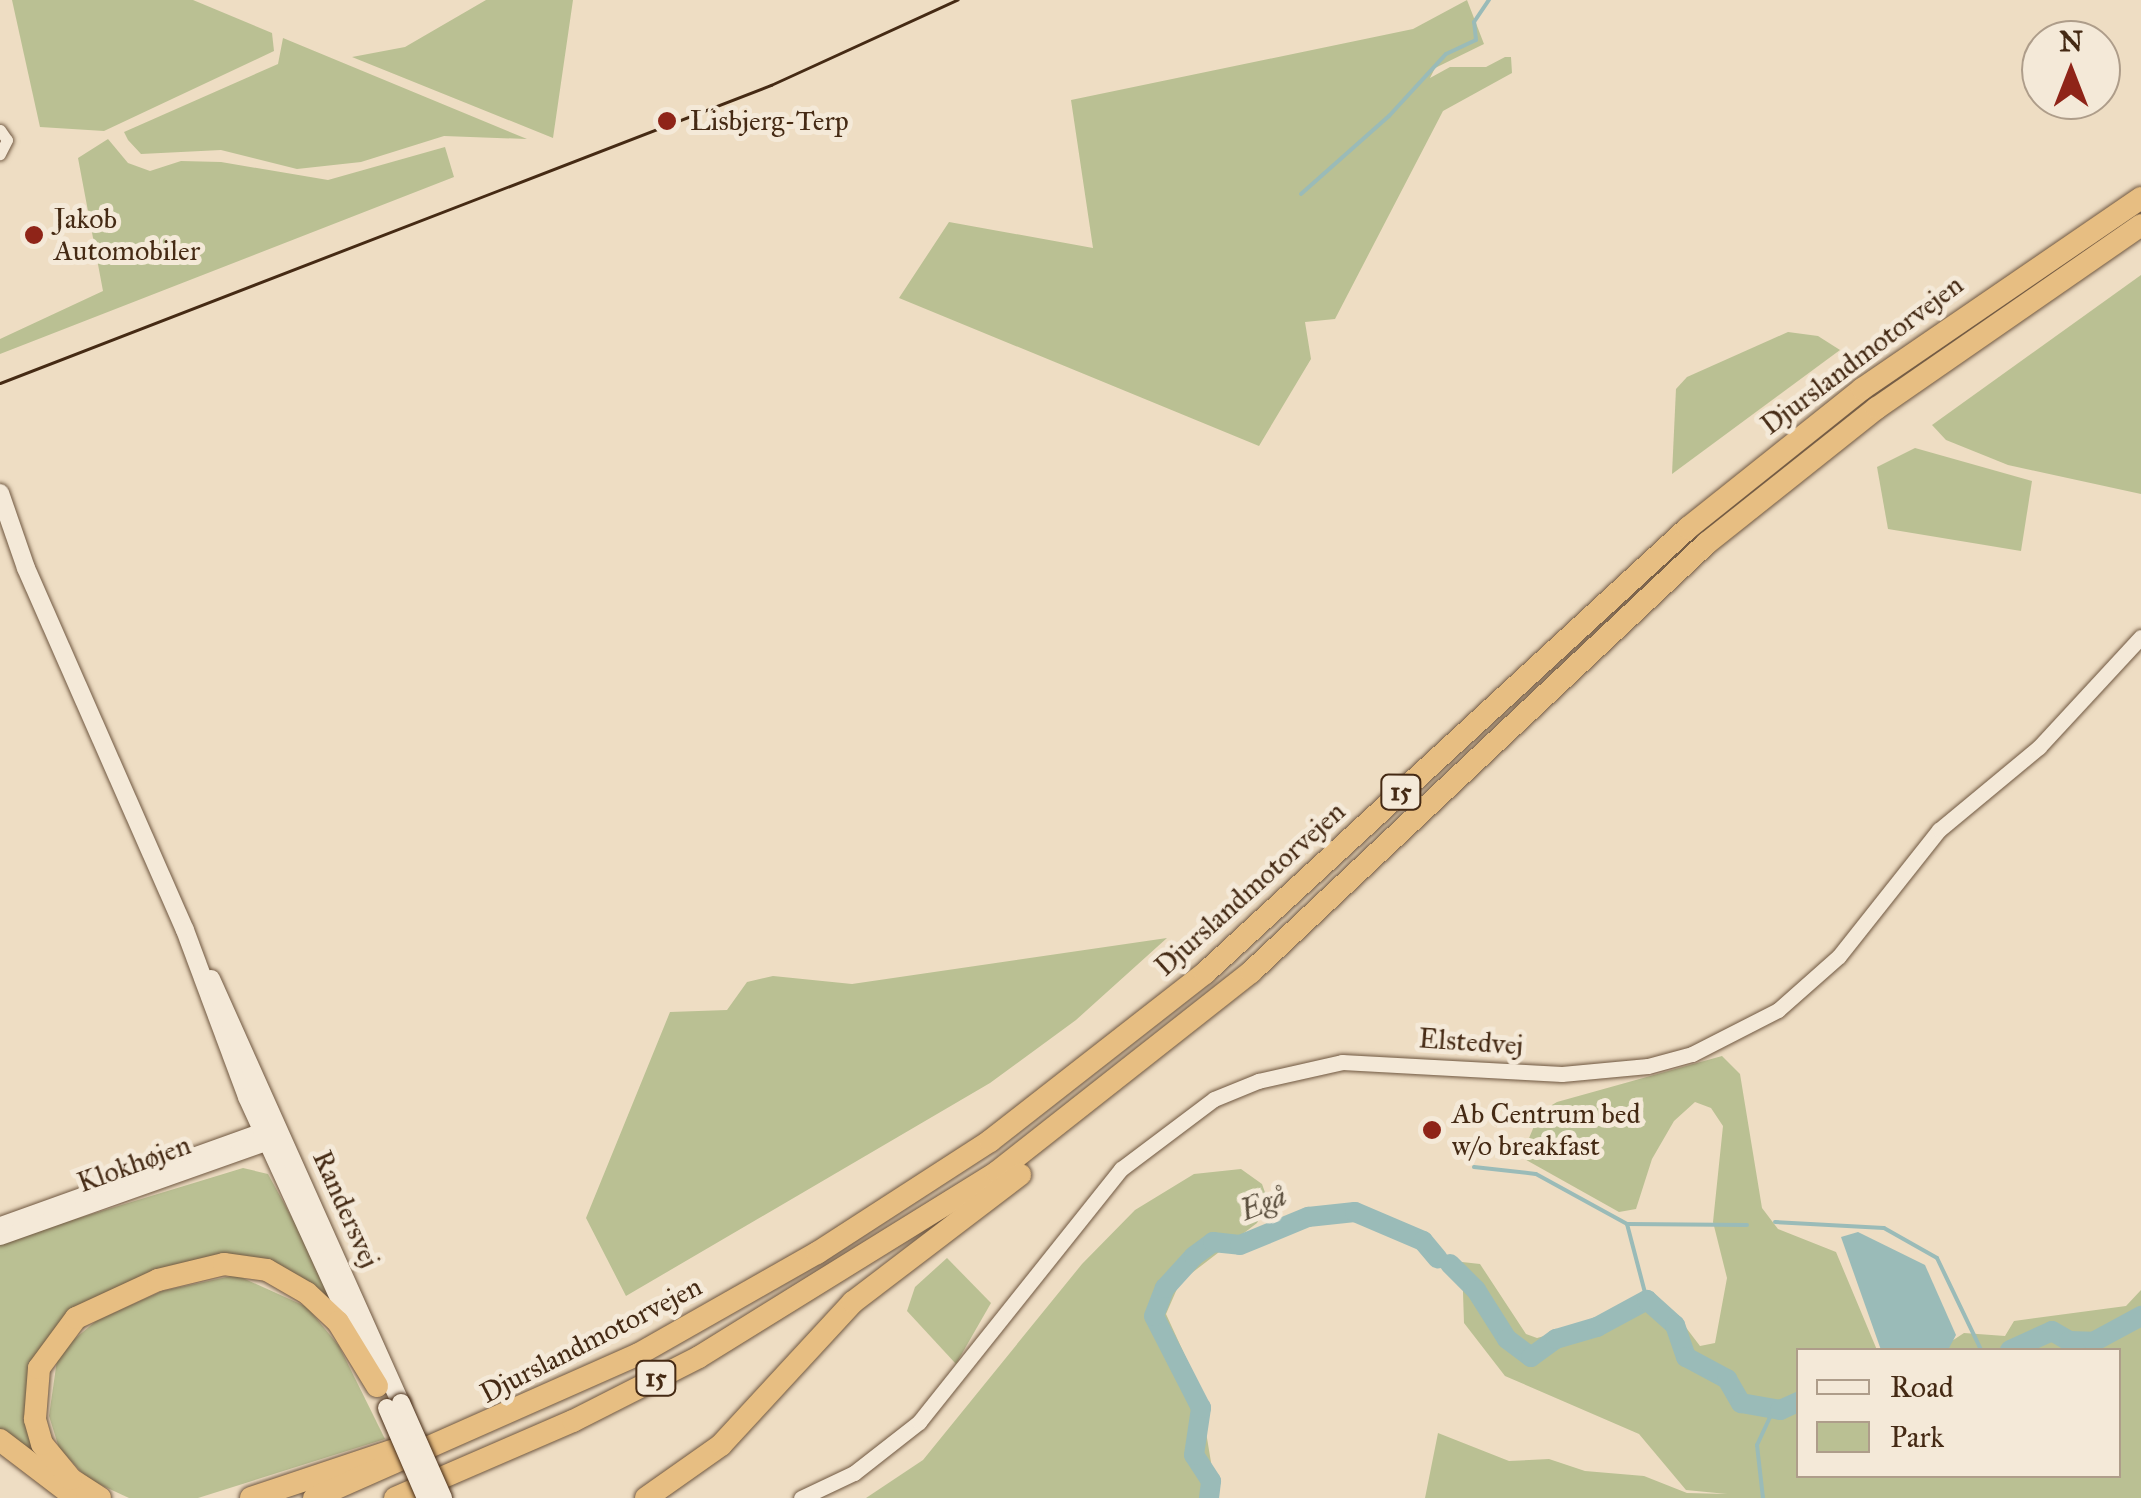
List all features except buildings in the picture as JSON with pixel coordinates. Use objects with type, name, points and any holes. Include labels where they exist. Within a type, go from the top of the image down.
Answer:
[{"type":"highway","name":"Djurslandmotorvejen","points":[[314,1498],[639,1354],[864,1225],[1111,1050],[1302,886],[1702,516],[1862,389],[2141,198]]},
{"type":"highway","name":"Djurslandmotorvejen","points":[[395,1498],[574,1421],[698,1357],[924,1221],[1128,1075],[1374,861],[1496,735],[1707,543],[1876,408],[2141,225]]},
{"type":"highway","points":[[646,1498],[720,1445],[877,1281],[1106,1108],[1218,1015],[1374,861]]},
{"type":"highway","points":[[100,1498],[70,1479],[42,1444],[35,1419],[39,1368],[76,1318],[158,1280],[224,1264],[268,1270],[307,1293],[338,1322],[388,1399]]},
{"type":"highway","points":[[251,1498],[399,1449],[639,1354]]},
{"type":"highway","points":[[0,1440],[76,1498]]},
{"type":"main road","name":"Randersvej","points":[[0,494],[26,568],[388,1399],[426,1498]]},
{"type":"main road","name":"Randersvej","points":[[0,522],[26,568]]},
{"type":"main road","name":"Randersvej","points":[[273,1133],[388,1399],[443,1498]]},
{"type":"street","points":[[0,130],[7,140],[0,154]]},
{"type":"street","name":"Elstedvej","points":[[800,1498],[854,1473],[919,1422],[1120,1169],[1214,1099],[1258,1081],[1342,1062],[1562,1074],[1648,1066],[1692,1054],[1778,1010],[1839,956],[1939,830],[2039,747],[2141,638]]},
{"type":"street","name":"Klokhøjen","points":[[0,1224],[273,1133]]},
{"type":"street","name":"Klokhøjen","points":[[0,1237],[273,1133]]},
{"type":"green space","points":[[12,0],[193,0],[272,33],[274,51],[104,131],[40,127]]},
{"type":"green space","points":[[486,0],[573,0],[553,138],[352,57],[405,47]]},
{"type":"green space","points":[[1467,0],[1484,44],[1435,68],[1430,78],[1450,67],[1486,67],[1505,57],[1511,57],[1512,73],[1443,111],[1335,319],[1305,322],[1311,359],[1259,446],[899,298],[949,222],[1093,248],[1071,100],[1413,29]]},
{"type":"green space","points":[[283,38],[527,139],[444,136],[361,162],[297,169],[221,150],[141,154],[128,140],[124,132],[278,64]]},
{"type":"green space","points":[[108,139],[128,163],[150,171],[181,161],[221,162],[328,180],[445,147],[454,177],[0,354],[0,339],[103,291],[78,158]]},
{"type":"green space","points":[[2141,275],[2141,494],[2008,465],[1946,440],[1932,425]]},
{"type":"green space","points":[[1788,332],[1818,336],[1840,350],[1672,474],[1676,389],[1687,377]]},
{"type":"green space","points":[[1915,448],[2032,481],[2021,551],[1888,529],[1877,467]]},
{"type":"green space","points":[[1167,938],[1076,1020],[990,1083],[626,1296],[586,1218],[670,1012],[727,1010],[747,982],[773,976],[852,984]]},
{"type":"green space","points":[[1722,1056],[1740,1074],[1762,1208],[1778,1229],[1836,1252],[1876,1348],[1796,1348],[1796,1478],[2121,1478],[2121,1348],[1941,1348],[1964,1333],[2005,1336],[2014,1321],[2126,1306],[2141,1290],[2141,1498],[1425,1498],[1438,1433],[1509,1461],[1549,1459],[1585,1471],[1644,1476],[1687,1493],[1727,1494],[1686,1490],[1639,1434],[1505,1376],[1464,1323],[1462,1262],[1480,1264],[1526,1334],[1537,1338],[1656,1305],[1681,1321],[1700,1346],[1715,1343],[1727,1278],[1713,1222],[1723,1126],[1711,1108],[1695,1102],[1674,1121],[1652,1159],[1636,1209],[1619,1212],[1521,1157],[1540,1112],[1557,1102]]},
{"type":"green space","points":[[243,1168],[268,1174],[346,1316],[262,1262],[85,1306],[32,1373],[60,1480],[0,1430],[0,1242]]},
{"type":"green space","points":[[1241,1169],[1262,1184],[1268,1201],[1257,1223],[1180,1282],[1166,1314],[1198,1384],[1217,1498],[866,1498],[923,1460],[1082,1264],[1135,1210],[1194,1174]]},
{"type":"green space","points":[[947,1258],[991,1303],[956,1364],[907,1311],[915,1287]]},
{"type":"green space","points":[[236,1275],[307,1307],[339,1346],[385,1439],[198,1498],[129,1498],[88,1479],[59,1448],[49,1416],[58,1353],[96,1321],[162,1291]]},
{"type":"water","points":[[1858,1232],[1925,1265],[1956,1335],[1949,1348],[1880,1348],[1841,1237]]},
{"type":"waterway","points":[[1301,194],[1389,116],[1446,54],[1476,40],[1474,22],[1489,0]]},
{"type":"waterway","points":[[1474,1167],[1536,1174],[1627,1224],[1747,1225]]},
{"type":"waterway","name":"Egå","points":[[1209,1498],[1211,1481],[1194,1455],[1201,1408],[1154,1316],[1165,1288],[1194,1256],[1213,1242],[1240,1245],[1308,1217],[1355,1212],[1423,1241],[1438,1259]]},
{"type":"waterway","points":[[1775,1222],[1884,1228],[1937,1258],[1980,1348]]},
{"type":"waterway","points":[[1627,1224],[1647,1300]]},
{"type":"waterway","name":"Egå","points":[[1450,1264],[1476,1290],[1507,1339],[1531,1357],[1556,1339],[1597,1327],[1647,1300],[1675,1325],[1686,1357],[1727,1379],[1741,1403],[1780,1410],[1796,1403]]},
{"type":"waterway","name":"Egå","points":[[2014,1348],[2052,1331],[2069,1341],[2093,1342],[2141,1316]]},
{"type":"waterway","points":[[1763,1498],[1757,1445],[1774,1409]]},
{"type":"tram line","points":[[0,383],[771,85],[957,0]]},
{"type":"place","name":"Lisbjerg-Terp","points":[[667,121]]},
{"type":"place","name":"Jakob Automobiler","points":[[34,235]]},
{"type":"place","name":"Ab Centrum bed w/o breakfast","points":[[1432,1130]]}]
